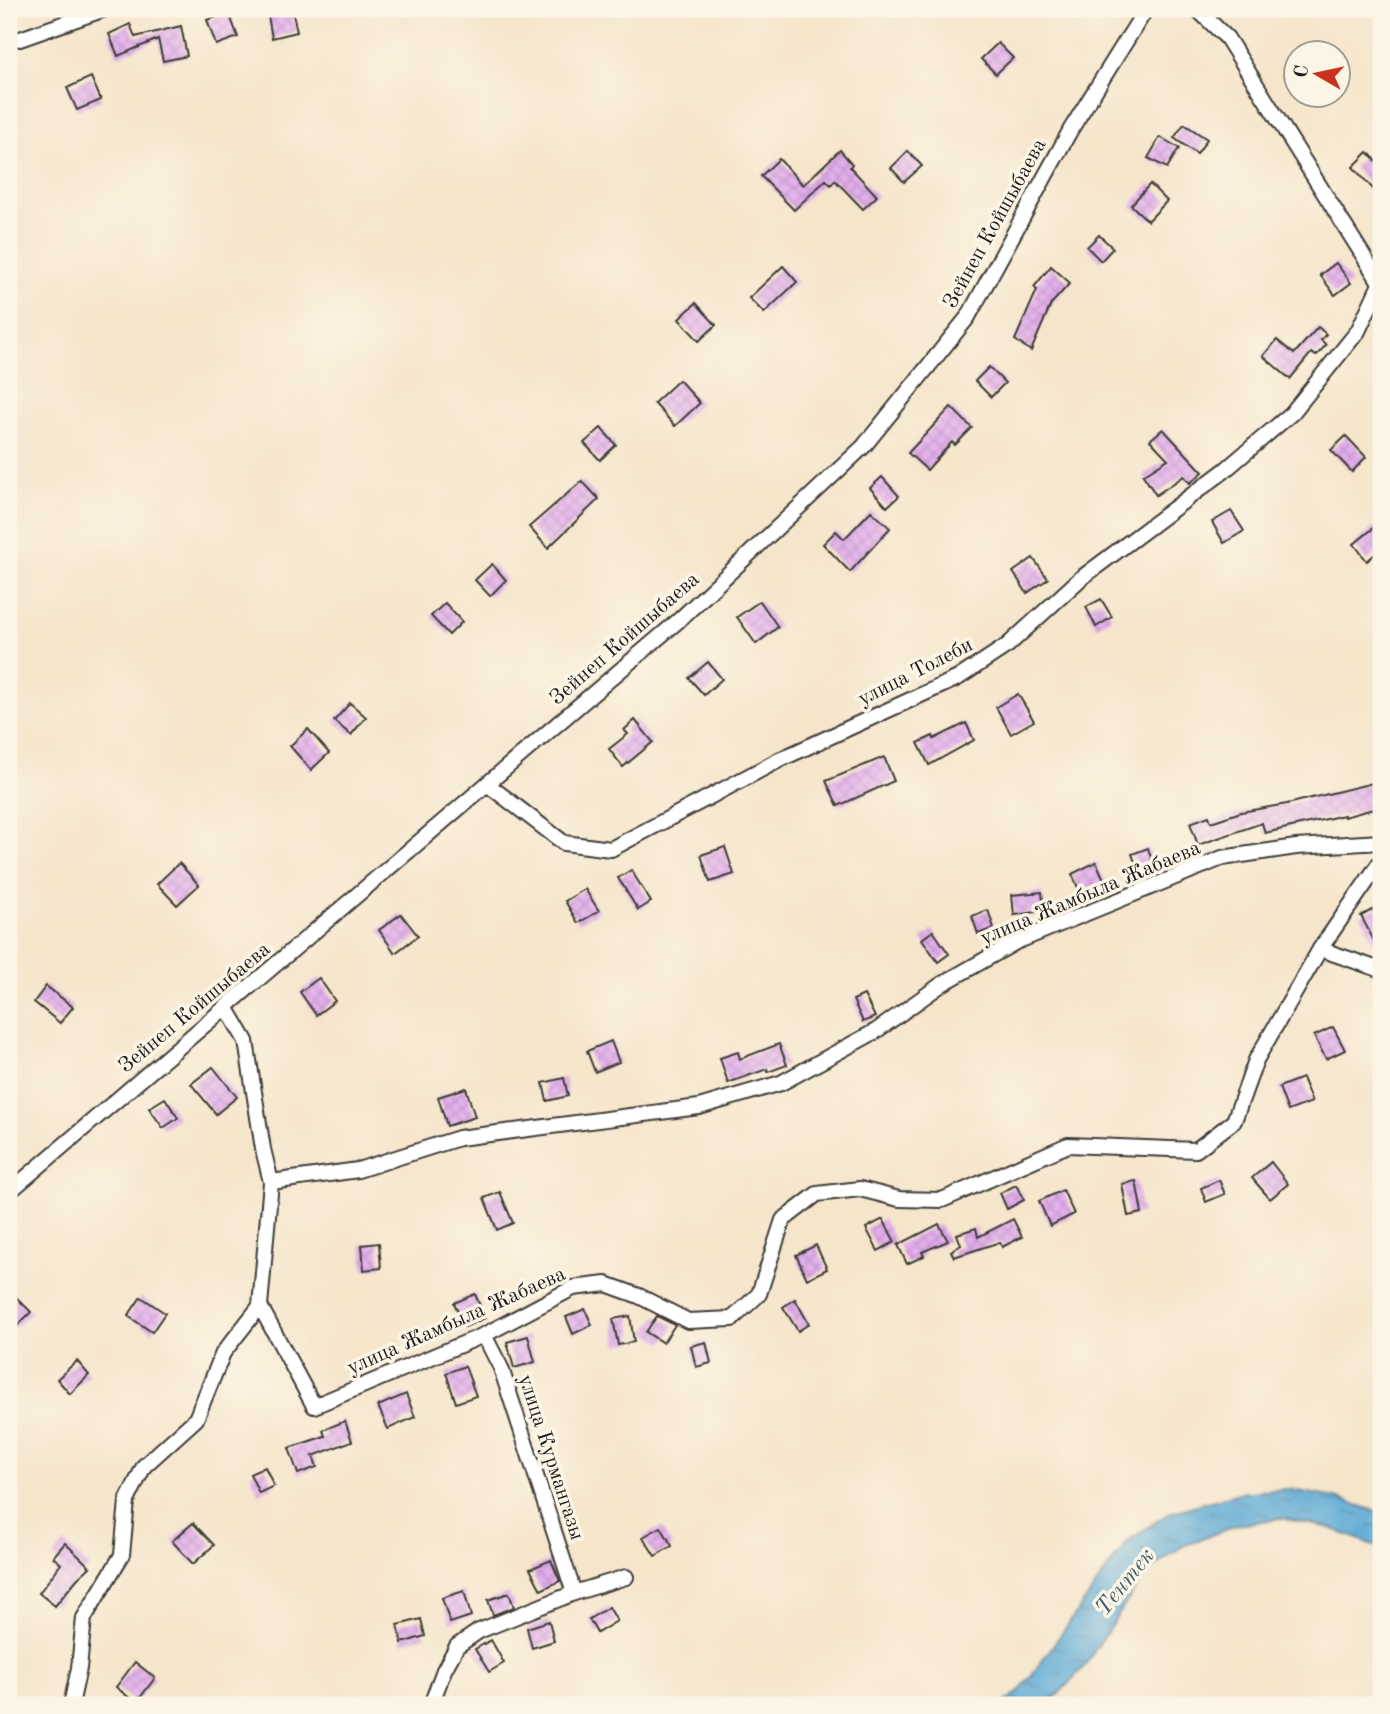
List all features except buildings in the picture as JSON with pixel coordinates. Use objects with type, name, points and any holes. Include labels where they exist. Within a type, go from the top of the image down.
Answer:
[{"type":"street","points":[[20,39],[105,9]]},
{"type":"street","name":"Зейнеп Койшыбаева","points":[[9,1192],[678,621],[864,446],[968,317],[1071,129],[1146,9]]},
{"type":"street","points":[[1197,9],[1227,38],[1381,283]]},
{"type":"street","name":"улица Толеби","points":[[487,784],[564,843],[611,849],[779,760],[958,678],[1008,646],[1080,579],[1224,471],[1292,413],[1358,331],[1381,283]]},
{"type":"street","name":"улица Жамбыла Жабаева","points":[[271,1182],[358,1170],[459,1138],[699,1107],[781,1083],[876,1031],[942,984],[1016,942],[1222,858],[1296,847],[1381,842]]},
{"type":"street","name":"улица Жамбыла Жабаева","points":[[260,1306],[314,1406],[484,1335],[573,1288],[606,1284],[639,1296],[688,1321],[732,1319],[759,1294],[783,1220],[817,1194],[860,1189],[899,1199],[942,1200],[1068,1145],[1196,1150],[1234,1121],[1256,1060],[1320,949],[1381,861]]},
{"type":"street","points":[[1320,949],[1381,970]]},
{"type":"street","points":[[71,1705],[79,1668],[84,1618],[122,1555],[127,1501],[144,1466],[196,1419],[223,1353],[260,1306],[271,1182],[263,1149],[246,1041],[226,1007]]},
{"type":"street","name":"улица Курмангазы","points":[[484,1335],[501,1368],[574,1593]]},
{"type":"street","points":[[431,1705],[444,1670],[457,1646],[480,1631],[574,1593],[626,1577]]},
{"type":"water","name":"Тентек","points":[[1287,1489],[1336,1498],[1381,1513],[1381,1548],[1330,1528],[1281,1518],[1237,1525],[1183,1546],[1146,1573],[1084,1667],[1048,1705],[1001,1705],[1020,1691],[1128,1541],[1169,1513],[1239,1493]]}]
